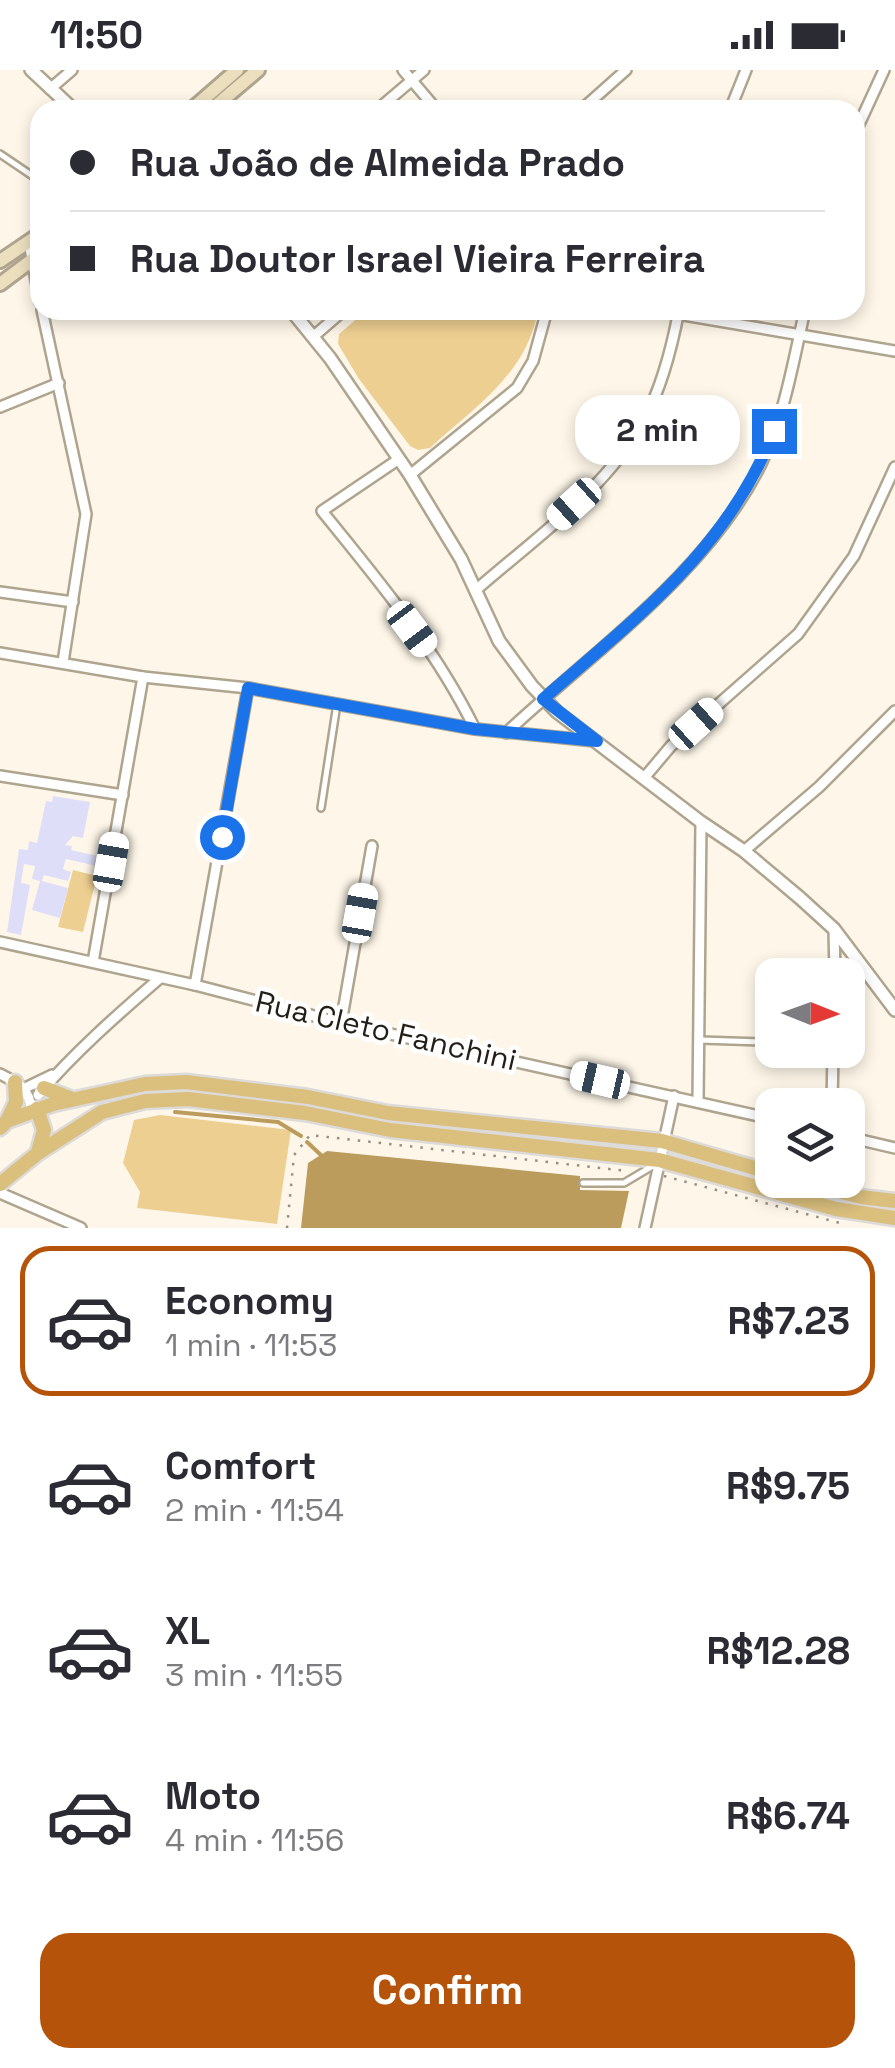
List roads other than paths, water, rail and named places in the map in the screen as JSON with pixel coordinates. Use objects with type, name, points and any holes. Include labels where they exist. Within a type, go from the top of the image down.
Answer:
[{"type":"main road","points":[[202,100],[237,70]]},
{"type":"main road","points":[[223,100],[258,70]]},
{"type":"main road","points":[[0,261],[30,241]]},
{"type":"main road","points":[[0,284],[30,262]]},
{"type":"main road","points":[[25,1090],[76,1099],[145,1084],[186,1082],[308,1096],[388,1112],[662,1142],[755,1168]]},
{"type":"main road","points":[[25,1090],[76,1099]]},
{"type":"main road","points":[[4,1124],[25,1090]]},
{"type":"main road","points":[[4,1124],[25,1090]]},
{"type":"main road","points":[[25,1090],[44,1136],[38,1153]]},
{"type":"main road","points":[[0,1184],[38,1153],[102,1112],[166,1099],[305,1113],[390,1130],[658,1166],[836,1209],[895,1218]]},
{"type":"main road","points":[[865,1196],[895,1201]]},
{"type":"street","points":[[30,70],[63,100]]},
{"type":"street","points":[[50,89],[72,70]]},
{"type":"street","points":[[403,70],[428,100]]},
{"type":"street","points":[[389,100],[424,70]]},
{"type":"street","points":[[596,100],[626,70]]},
{"type":"street","points":[[734,100],[746,70]]},
{"type":"street","points":[[865,111],[884,70]]},
{"type":"street","points":[[44,320],[86,514],[62,662]]},
{"type":"street","points":[[300,320],[410,476],[461,559],[500,641],[543,699],[744,851],[834,929],[895,1010]]},
{"type":"street","points":[[314,336],[332,320]]},
{"type":"street","points":[[410,476],[517,388],[533,362],[544,320]]},
{"type":"street","points":[[476,590],[611,468],[645,420],[670,354],[677,320]]},
{"type":"street","points":[[721,320],[895,351]]},
{"type":"street","points":[[506,733],[696,561],[723,526],[748,488],[768,446],[788,392],[802,320]]},
{"type":"street","points":[[0,407],[59,382]]},
{"type":"street","points":[[398,459],[322,511],[387,590],[453,684],[475,729]]},
{"type":"street","points":[[644,778],[671,746],[798,634],[854,556],[895,467]]},
{"type":"street","points":[[0,592],[73,602]]},
{"type":"street","points":[[0,653],[144,677],[248,688],[475,729],[597,741]]},
{"type":"street","points":[[92,962],[144,677]]},
{"type":"street","points":[[195,986],[248,688]]},
{"type":"street","points":[[744,851],[818,787],[895,712]]},
{"type":"street","points":[[0,776],[123,795]]},
{"type":"street","points":[[698,1102],[701,822]]},
{"type":"street","points":[[341,1023],[372,846]]},
{"type":"street","points":[[834,929],[835,958]]},
{"type":"street","name":"Rua Cleto Fanchini","points":[[0,942],[755,1116]]},
{"type":"street","points":[[25,1090],[54,1074],[160,978]]},
{"type":"street","points":[[645,1228],[674,1096]]},
{"type":"street","points":[[865,1141],[895,1148]]},
{"type":"street","points":[[0,1193],[81,1228]]},
{"type":"lane","points":[[0,154],[30,174]]},
{"type":"lane","points":[[320,808],[337,704]]},
{"type":"lane","points":[[697,1040],[755,1042]]},
{"type":"lane","points":[[582,1183],[617,1184],[658,1166]]},
{"type":"waterway","points":[[175,1112],[278,1122],[301,1136]]},
{"type":"waterway","points":[[307,1142],[322,1156]]}]
